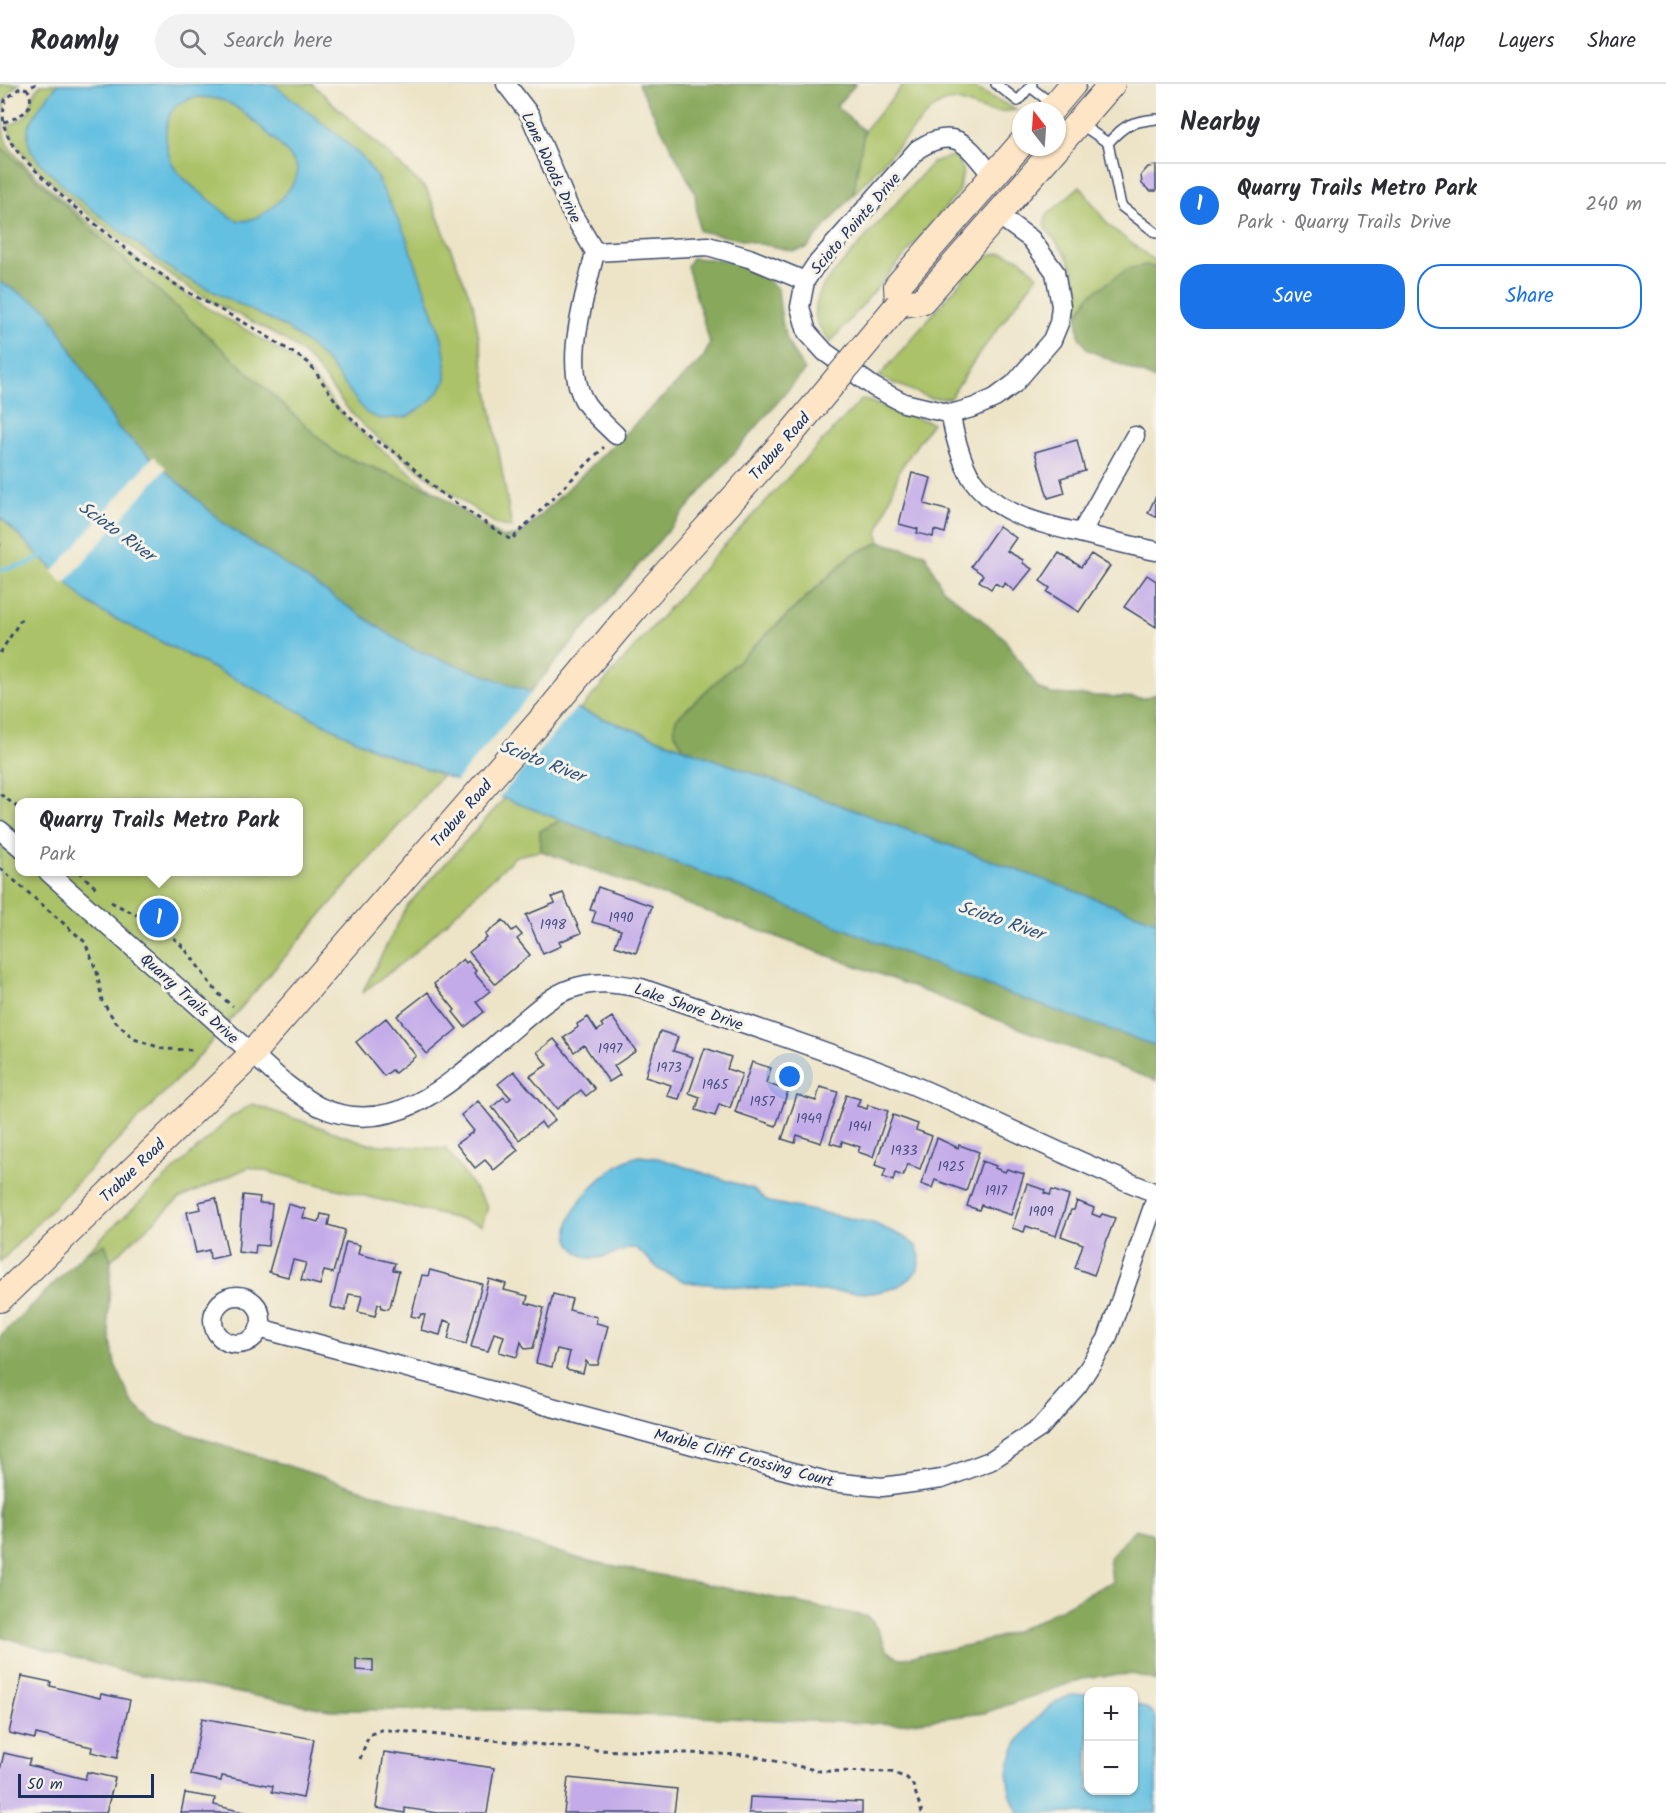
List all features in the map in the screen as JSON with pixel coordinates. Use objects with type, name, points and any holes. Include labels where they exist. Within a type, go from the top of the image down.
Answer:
[{"type":"main road","points":[[1058,102],[1073,84]]},
{"type":"main road","points":[[898,304],[922,301],[1112,84]]},
{"type":"main road","name":"Trabue Road","points":[[0,1299],[252,1053],[550,711],[635,608],[790,435],[898,304],[897,286],[1012,154]]},
{"type":"street","name":"Lane Woods Drive","points":[[506,84],[530,115],[570,210],[595,252]]},
{"type":"street","name":"Scioto Pointe Drive","points":[[951,414],[904,403],[874,387],[825,352],[807,332],[800,307],[805,281],[815,266],[918,149],[933,140],[950,138],[966,144],[992,175]]},
{"type":"street","points":[[998,215],[1031,239],[1055,272],[1060,306],[1059,324],[1052,340],[1014,384],[995,398],[951,414],[953,433],[971,478],[986,495],[1007,511],[1081,533],[1156,551]]},
{"type":"street","points":[[616,435],[587,405],[577,386],[574,366],[595,252],[708,246],[749,258],[805,281]]},
{"type":"street","points":[[1081,533],[1135,436]]},
{"type":"street","points":[[0,830],[15,843]]},
{"type":"street","name":"Quarry Trails Drive","points":[[53,876],[252,1053]]},
{"type":"street","name":"Lake Shore Drive","points":[[252,1053],[286,1084],[321,1107],[349,1115],[378,1116],[406,1109],[444,1088],[555,996],[583,985],[610,982],[641,988],[885,1074],[972,1111],[1156,1196]]},
{"type":"street","name":"Marble Cliff Crossing Court","points":[[259,1328],[830,1482],[882,1487],[942,1479],[990,1461],[1040,1428],[1078,1385],[1107,1339],[1156,1196]]},
{"type":"lane","points":[[996,84],[1018,101],[1031,86],[1047,102]]},
{"type":"lane","points":[[1108,143],[1124,126],[1142,120],[1156,119]]},
{"type":"lane","points":[[1079,123],[1108,143],[1121,206],[1156,233]]},
{"type":"path","points":[[27,89],[36,84]]},
{"type":"path","points":[[4,122],[20,117],[30,106],[32,98],[27,89],[21,87],[5,100],[4,122],[10,141],[20,155],[66,200],[132,254],[182,289],[254,328],[309,363],[340,407],[373,439],[398,454],[438,491],[511,540],[616,435]]},
{"type":"path","points":[[0,652],[22,618]]},
{"type":"path","points":[[0,794],[15,805]]},
{"type":"path","points":[[0,868],[85,942],[97,972],[98,990],[102,1001],[115,1021],[134,1039],[164,1049],[195,1050]]},
{"type":"path","points":[[83,876],[101,892]]},
{"type":"path","points":[[106,897],[111,902],[156,925],[178,942],[218,993],[232,1006]]},
{"type":"path","points":[[360,1759],[369,1735],[381,1730],[597,1750],[747,1755],[820,1771],[891,1772],[907,1778],[913,1785],[922,1813]]},
{"type":"green space","points":[[0,84],[19,84],[8,95],[5,103],[3,128],[7,144],[28,168],[84,219],[137,260],[192,298],[300,365],[348,420],[432,490],[337,454],[0,146]]},
{"type":"green space","points":[[41,84],[312,84],[427,190],[473,304],[512,528],[496,524],[427,476],[377,437],[343,404],[321,373],[292,345],[188,287],[129,245],[64,194],[17,145],[8,126],[29,112],[33,97]]},
{"type":"green space","points":[[638,84],[856,84],[836,106],[864,131],[853,195],[807,248],[794,251],[699,231],[695,193]]},
{"type":"green space","points":[[904,84],[967,84],[1012,107],[1012,111],[991,112],[953,100],[939,104],[853,195],[864,131]]},
{"type":"green space","points":[[0,146],[337,454],[432,490],[502,538],[520,535],[703,358],[710,343],[687,266],[692,258],[736,261],[756,270],[778,289],[787,341],[805,370],[530,692],[410,648],[224,524],[117,427],[47,309],[0,282]]},
{"type":"green space","points":[[952,156],[958,159],[963,172],[958,193],[830,343],[815,314],[817,301],[824,284],[933,162]]},
{"type":"green space","points":[[1080,186],[1108,225],[1156,262],[1156,268],[1146,265],[1090,295],[1077,316],[1074,272],[1066,255],[1045,227],[1046,216]]},
{"type":"green space","points":[[1004,253],[1022,260],[1037,276],[976,358],[950,398],[930,398],[879,377],[974,266],[992,254]]},
{"type":"green space","points":[[1146,265],[1156,268],[1156,380],[1088,350],[1079,337],[1077,316],[1090,295],[1127,269]]},
{"type":"green space","points":[[862,399],[932,423],[900,469],[878,533],[880,542],[851,555],[676,719],[674,732],[684,748],[580,710],[717,553]]},
{"type":"green space","points":[[0,517],[86,601],[102,612],[376,750],[442,775],[194,1062],[0,1262]]},
{"type":"green space","points":[[880,542],[925,554],[942,588],[1003,637],[1038,688],[1051,694],[1145,698],[1156,694],[1156,921],[684,748],[674,732],[676,719],[852,555]]},
{"type":"green space","points":[[505,798],[561,820],[540,831],[541,851],[516,856],[412,955],[362,993],[407,906]]},
{"type":"green space","points":[[561,820],[743,888],[995,989],[1156,1046],[1156,1081],[892,979],[541,851],[540,831]]},
{"type":"green space","points":[[252,1104],[369,1144],[446,1149],[488,1207],[482,1225],[249,1167],[179,1199],[111,1260],[105,1245],[86,1252],[231,1117]]},
{"type":"green space","points":[[105,1244],[111,1260],[108,1322],[115,1364],[132,1402],[154,1423],[580,1559],[869,1617],[880,1633],[886,1649],[899,1659],[987,1641],[1014,1632],[1042,1618],[1112,1582],[1109,1558],[1135,1529],[1151,1533],[1156,1543],[1156,1681],[1133,1674],[1088,1677],[984,1713],[897,1724],[497,1710],[330,1710],[121,1671],[0,1636],[0,1337],[86,1252]]},
{"type":"water","points":[[58,84],[273,84],[340,137],[364,159],[376,176],[405,234],[442,338],[446,380],[440,390],[428,403],[407,417],[380,419],[366,413],[329,364],[285,327],[180,275],[73,195],[31,151],[28,127],[41,105]],"holes":[[[196,97],[214,98],[231,104],[278,143],[297,168],[297,174],[290,188],[259,216],[243,221],[230,217],[186,181],[174,167],[168,153],[166,136],[168,119],[178,104]]]},
{"type":"water","name":"Scioto River","points":[[0,282],[47,309],[117,427],[224,524],[410,648],[1156,921],[1156,1046],[995,989],[742,888],[376,750],[102,612],[86,601],[0,517]]},
{"type":"water","points":[[639,1156],[658,1158],[752,1189],[769,1202],[873,1223],[904,1237],[917,1247],[920,1257],[918,1269],[911,1278],[895,1288],[873,1293],[750,1288],[686,1282],[660,1270],[636,1248],[599,1258],[583,1256],[574,1248],[568,1235],[570,1221],[576,1207],[600,1180],[627,1160]]},
{"type":"water","points":[[1084,1694],[1084,1795],[1138,1795],[1138,1705],[1148,1709],[1156,1717],[1156,1813],[1019,1813],[1012,1799],[1008,1772],[1015,1747],[1031,1724],[1055,1703],[1072,1695]]},
{"type":"pier","points":[[154,456],[166,468],[64,584],[52,572]]},
{"type":"pier","points":[[534,690],[578,706],[498,799],[454,783]]},
{"type":"building","points":[[1156,166],[1156,191],[1150,191],[1142,184],[1141,175],[1148,167]]},
{"type":"building","points":[[1077,440],[1085,471],[1061,478],[1065,493],[1048,498],[1035,452]]},
{"type":"building","points":[[912,473],[931,478],[924,504],[950,511],[945,533],[934,530],[933,537],[917,533],[918,529],[899,524]]},
{"type":"building","points":[[1156,496],[1156,517],[1148,513]]},
{"type":"building","points":[[999,526],[1016,538],[1007,551],[1023,560],[1023,563],[1032,569],[1014,591],[1005,583],[1002,587],[995,583],[991,589],[979,581],[983,575],[971,566]]},
{"type":"building","points":[[1059,553],[1081,567],[1091,554],[1110,566],[1079,612],[1047,592],[1050,588],[1040,581]]},
{"type":"building","points":[[1147,575],[1156,581],[1156,627],[1124,607]]},
{"type":"building","points":[[598,887],[652,906],[636,953],[615,946],[621,930],[592,922],[596,911],[590,910]]},
{"type":"building","points":[[563,893],[581,933],[559,942],[561,946],[543,954],[526,915],[555,903],[552,897]]},
{"type":"building","points":[[503,920],[512,931],[516,928],[522,935],[517,939],[530,955],[495,984],[469,952],[487,938],[485,935]]},
{"type":"building","points":[[463,959],[466,963],[468,961],[476,971],[474,973],[490,991],[476,1002],[484,1012],[465,1027],[453,1012],[455,1010],[434,984]]},
{"type":"building","points":[[428,992],[457,1029],[427,1054],[397,1016]]},
{"type":"building","points":[[588,1017],[597,1031],[603,1027],[601,1024],[612,1017],[636,1051],[614,1066],[620,1075],[609,1082],[584,1045],[574,1052],[564,1038],[578,1027],[577,1024]]},
{"type":"building","points":[[386,1018],[416,1056],[395,1073],[392,1070],[384,1076],[356,1042]]},
{"type":"building","points":[[660,1031],[678,1037],[673,1051],[693,1057],[679,1099],[667,1096],[671,1085],[645,1077]]},
{"type":"building","points":[[554,1039],[595,1089],[586,1096],[581,1090],[557,1109],[530,1076],[547,1065],[537,1052]]},
{"type":"building","points":[[705,1048],[731,1057],[727,1069],[742,1074],[730,1108],[719,1104],[715,1116],[696,1110],[700,1097],[689,1093]]},
{"type":"building","points":[[752,1062],[771,1068],[766,1083],[788,1091],[776,1126],[735,1112]]},
{"type":"building","points":[[514,1071],[555,1120],[545,1128],[541,1122],[519,1140],[492,1107],[504,1097],[507,1101],[511,1098],[498,1084]]},
{"type":"building","points":[[820,1087],[838,1092],[821,1143],[797,1135],[795,1143],[782,1139],[797,1095],[816,1101]]},
{"type":"building","points":[[846,1095],[860,1099],[857,1106],[867,1109],[868,1105],[888,1111],[873,1157],[858,1152],[860,1147],[842,1141],[841,1146],[830,1143]]},
{"type":"building","points":[[478,1101],[518,1150],[494,1170],[485,1160],[475,1168],[456,1144],[474,1131],[461,1115]]},
{"type":"building","points":[[893,1115],[918,1124],[916,1130],[932,1136],[920,1169],[907,1164],[903,1176],[895,1173],[893,1181],[883,1177],[886,1169],[875,1165]]},
{"type":"building","points":[[937,1138],[958,1148],[959,1145],[979,1152],[966,1191],[935,1180],[932,1188],[921,1184]]},
{"type":"building","points":[[982,1161],[1005,1172],[1007,1169],[1024,1174],[1011,1215],[981,1205],[979,1210],[967,1206]]},
{"type":"building","points":[[1027,1184],[1045,1190],[1044,1193],[1050,1195],[1052,1190],[1069,1196],[1056,1236],[1026,1226],[1024,1232],[1012,1228]]},
{"type":"building","points":[[243,1195],[260,1197],[259,1203],[272,1204],[268,1246],[256,1245],[255,1254],[238,1252]]},
{"type":"building","points":[[216,1198],[228,1255],[210,1259],[209,1250],[196,1253],[187,1212],[201,1209],[199,1202]]},
{"type":"building","points":[[1077,1201],[1094,1208],[1092,1214],[1115,1218],[1094,1275],[1075,1268],[1083,1244],[1061,1236]]},
{"type":"building","points":[[288,1204],[305,1209],[303,1218],[319,1222],[321,1214],[330,1216],[328,1225],[345,1230],[333,1273],[324,1271],[320,1285],[301,1280],[306,1263],[293,1260],[288,1277],[269,1272]]},
{"type":"building","points":[[346,1242],[360,1245],[358,1254],[395,1263],[393,1270],[399,1271],[390,1307],[382,1308],[381,1304],[378,1304],[375,1316],[358,1312],[362,1296],[349,1294],[345,1311],[331,1307]]},
{"type":"building","points":[[430,1270],[482,1284],[466,1344],[448,1339],[452,1323],[444,1320],[440,1335],[421,1330],[425,1315],[421,1314],[419,1318],[411,1316],[422,1275],[428,1276]]},
{"type":"building","points":[[489,1279],[506,1284],[504,1290],[528,1296],[526,1303],[544,1308],[533,1348],[525,1349],[521,1342],[517,1357],[499,1352],[504,1336],[494,1333],[488,1351],[471,1347]]},
{"type":"building","points":[[553,1294],[572,1299],[569,1310],[597,1317],[596,1323],[608,1326],[598,1365],[589,1365],[586,1361],[583,1373],[566,1369],[570,1352],[557,1349],[552,1367],[536,1363]]},
{"type":"building","points":[[356,1659],[373,1660],[373,1671],[356,1670]]},
{"type":"building","points":[[22,1676],[51,1682],[50,1686],[100,1698],[101,1694],[130,1700],[117,1758],[91,1752],[92,1747],[36,1734],[35,1739],[9,1733]]},
{"type":"building","points":[[202,1718],[314,1739],[303,1798],[272,1792],[273,1786],[222,1776],[221,1781],[191,1775]]},
{"type":"building","points":[[384,1752],[494,1768],[487,1813],[438,1813],[405,1808],[405,1813],[376,1808]]},
{"type":"building","points":[[4,1753],[30,1759],[28,1765],[85,1779],[87,1772],[115,1778],[106,1813],[0,1813],[0,1770]]},
{"type":"building","points":[[568,1778],[677,1789],[674,1813],[564,1813]]},
{"type":"building","points":[[185,1793],[215,1798],[214,1805],[247,1813],[181,1813]]},
{"type":"building","points":[[750,1797],[862,1802],[862,1813],[749,1813]]},
{"type":"waterway","points":[[0,570],[28,564],[46,553]]},
{"type":"place","name":"Quarry Trails Metro Park","points":[[159,918]]}]
